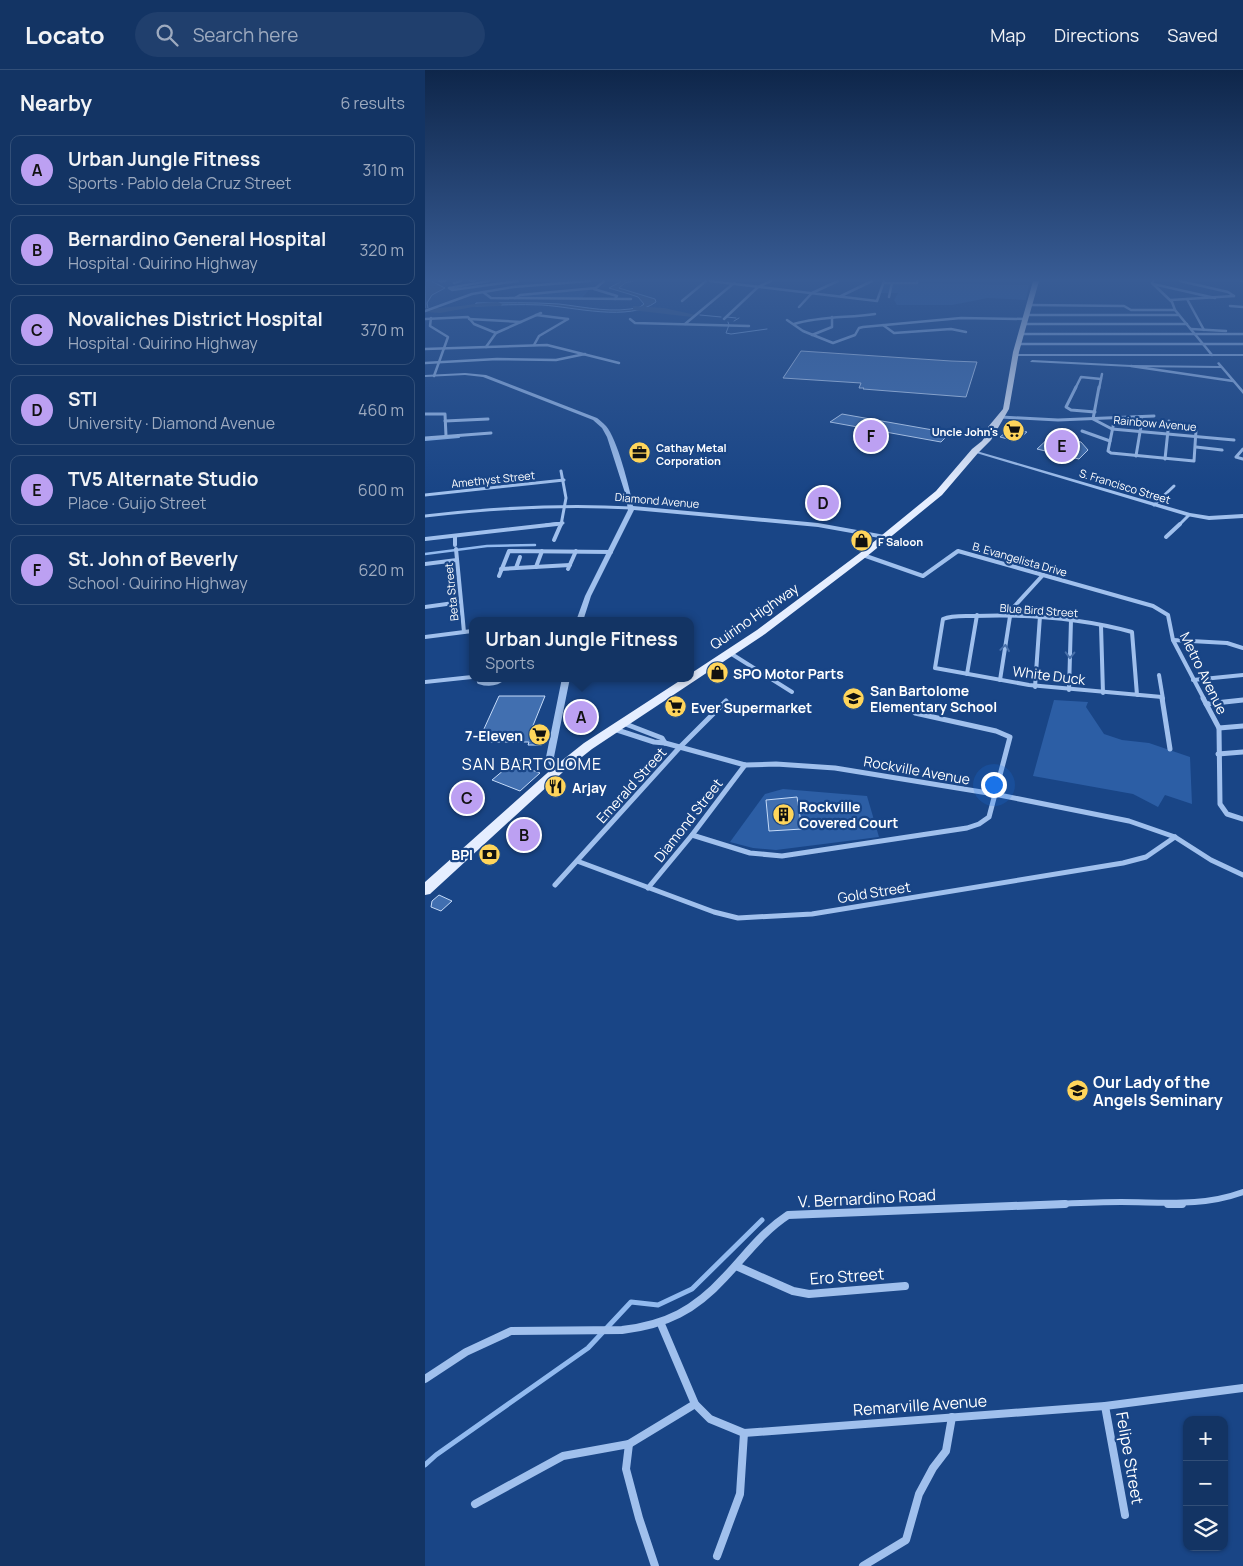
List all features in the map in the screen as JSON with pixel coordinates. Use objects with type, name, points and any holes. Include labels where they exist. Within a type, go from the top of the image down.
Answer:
[{"type":"main road","name":"Quirino Highway","points":[[694,676],[798,606],[939,493],[997,427],[1008,400],[1017,351]]},
{"type":"main road","name":"Quirino Highway","points":[[425,890],[559,769],[618,726],[685,682]]},
{"type":"street","points":[[434,376],[442,351]]},
{"type":"street","points":[[572,351],[619,363]]},
{"type":"street","points":[[1209,351],[1243,393]]},
{"type":"street","points":[[425,363],[510,359],[554,362],[585,354]]},
{"type":"street","points":[[1015,358],[1068,355],[1243,355]]},
{"type":"street","points":[[1068,355],[1071,362]]},
{"type":"street","points":[[1015,358],[1131,366],[1222,367]]},
{"type":"street","points":[[1131,366],[1233,381]]},
{"type":"street","points":[[425,376],[465,374],[484,376],[599,422],[610,437],[631,508],[588,596],[580,617]]},
{"type":"street","name":"Rainbow Avenue","points":[[1102,374],[1093,419],[1112,429],[1234,440]]},
{"type":"street","points":[[1095,412],[1071,410],[1066,407],[1081,377],[1101,379]]},
{"type":"street","points":[[425,414],[444,414],[446,436]]},
{"type":"street","points":[[999,420],[1031,421],[1154,416]]},
{"type":"street","points":[[1115,418],[1109,452],[1194,461],[1196,430]]},
{"type":"street","points":[[445,421],[488,419]]},
{"type":"street","points":[[1136,456],[1142,420]]},
{"type":"street","points":[[1165,459],[1169,421]]},
{"type":"street","points":[[1082,431],[1110,441]]},
{"type":"street","points":[[425,438],[491,433]]},
{"type":"street","points":[[1196,448],[1222,450]]},
{"type":"street","points":[[1243,448],[1236,457],[1243,459]]},
{"type":"street","name":"S. Francisco Street","points":[[975,451],[1189,515],[1209,518],[1243,516]]},
{"type":"street","points":[[554,540],[563,523],[567,505],[561,471]]},
{"type":"street","name":"Amethyst Street","points":[[425,495],[564,480]]},
{"type":"street","points":[[1154,505],[1174,486]]},
{"type":"street","name":"Diamond Avenue","points":[[425,516],[521,507],[567,505],[631,508],[817,525],[885,537]]},
{"type":"street","points":[[1166,537],[1189,515]]},
{"type":"street","points":[[425,539],[563,523]]},
{"type":"street","name":"Beta Street","points":[[455,536],[465,632]]},
{"type":"street","points":[[499,576],[509,551],[582,551],[590,555],[610,553]]},
{"type":"street","points":[[536,567],[542,551]]},
{"type":"street","points":[[501,569],[569,567],[575,551]]},
{"type":"street","name":"B. Evangelista Drive","points":[[863,555],[923,576],[958,551],[1160,608],[1168,615],[1171,625]]},
{"type":"street","points":[[516,568],[520,557]]},
{"type":"street","points":[[425,564],[457,560]]},
{"type":"street","points":[[1000,680],[1011,610],[1043,575]]},
{"type":"street","points":[[425,607],[461,602]]},
{"type":"street","points":[[967,674],[977,615]]},
{"type":"street","name":"Blue Bird Street","points":[[935,668],[944,617],[1009,615],[1071,620],[1132,632],[1137,695]]},
{"type":"street","points":[[1035,687],[1040,616]]},
{"type":"street","points":[[1069,690],[1071,620]]},
{"type":"street","name":"Metro Avenue","points":[[1171,625],[1173,640],[1219,728],[1219,800],[1224,811],[1230,816],[1243,819]]},
{"type":"street","points":[[1101,626],[1103,692]]},
{"type":"street","points":[[425,637],[469,631]]},
{"type":"street","points":[[1173,640],[1233,644],[1243,648]]},
{"type":"street","points":[[730,652],[793,692]]},
{"type":"street","name":"White Duck","points":[[935,668],[1035,687],[1162,697]]},
{"type":"street","points":[[1159,675],[1170,749]]},
{"type":"street","points":[[1193,680],[1243,676]]},
{"type":"street","points":[[425,682],[469,677]]},
{"type":"street","points":[[479,682],[486,684],[498,682]]},
{"type":"street","points":[[559,769],[550,757],[565,682]]},
{"type":"street","points":[[1206,704],[1243,700]]},
{"type":"street","name":"Emerald Street","points":[[555,885],[680,747],[726,702]]},
{"type":"street","points":[[692,835],[750,853],[782,856],[967,828],[979,824],[989,817],[1010,737],[997,731],[915,713]]},
{"type":"street","name":"Rockville Avenue","points":[[618,726],[654,742],[665,743],[745,765],[776,764],[835,768],[994,794],[1129,821],[1175,838],[1211,860],[1243,875]]},
{"type":"street","name":"Rockville Avenue","points":[[618,726],[662,738],[665,743]]},
{"type":"street","points":[[1219,728],[1243,726]]},
{"type":"street","points":[[1218,754],[1243,752]]},
{"type":"street","name":"Diamond Street","points":[[648,888],[692,835],[745,765]]},
{"type":"street","name":"Gold Street","points":[[577,861],[714,912],[738,918],[765,918],[812,914],[1123,863],[1146,858],[1175,838]]},
{"type":"street","name":"V. Bernardino Road","points":[[425,1378],[496,1337],[511,1331],[640,1329],[661,1324],[704,1297],[736,1266],[772,1224],[787,1216],[1111,1202],[1195,1204],[1219,1200],[1243,1192]]},
{"type":"street","name":"Ero Street","points":[[736,1266],[793,1291],[809,1294],[905,1286]]},
{"type":"street","name":"Remarville Avenue","points":[[661,1324],[695,1404],[710,1419],[744,1433],[1105,1406],[1243,1388]]},
{"type":"street","points":[[475,1504],[563,1456],[629,1444],[695,1404]]},
{"type":"street","name":"Felipe Street","points":[[1105,1406],[1125,1515]]},
{"type":"street","points":[[863,1566],[906,1540],[919,1494],[933,1468],[946,1451],[952,1417]]},
{"type":"street","points":[[717,1556],[740,1494],[744,1433]]},
{"type":"street","points":[[629,1444],[625,1469],[655,1566]]},
{"type":"shaded area","points":[[1054,700],[1088,702],[1086,707],[1104,734],[1122,740],[1149,743],[1190,757],[1192,804],[1165,795],[1158,807],[1133,794],[1033,776]]},
{"type":"shaded area","points":[[783,789],[867,796],[879,837],[776,850],[753,848],[730,842],[765,794]]},
{"type":"building","points":[[801,351],[977,362],[966,397],[863,389],[859,388],[861,383],[783,378]]},
{"type":"building","points":[[842,414],[950,433],[941,442],[830,422]]},
{"type":"building","points":[[1010,429],[1027,432],[1016,441],[1000,437]]},
{"type":"building","points":[[1052,435],[1081,442],[1088,450],[1079,459],[1037,449]]},
{"type":"building","points":[[499,696],[545,696],[532,728],[548,728],[545,742],[541,745],[528,745],[529,742],[478,742]]},
{"type":"building","points":[[517,759],[525,763],[521,766],[540,773],[520,791],[492,780]]},
{"type":"building","name":"Rockville Covered Court","points":[[797,797],[802,829],[769,831],[766,800]]},
{"type":"building","points":[[439,895],[452,901],[441,911],[431,907],[432,901]]},
{"type":"waterway","points":[[425,440],[459,437]]},
{"type":"waterway","points":[[425,554],[487,546],[535,545]]},
{"type":"waterway","points":[[425,1465],[436,1455],[588,1348],[631,1302],[658,1305],[692,1289],[762,1220]]},
{"type":"place","name":"Uncle John's","points":[[1014,431]]},
{"type":"place","name":"St. John of Beverly","points":[[871,436]]},
{"type":"place","name":"TV5 Alternate Studio","points":[[1062,446]]},
{"type":"place","name":"Cathay Metal Corporation","points":[[640,453]]},
{"type":"place","name":"STI","points":[[823,503]]},
{"type":"place","name":"F Saloon","points":[[862,541]]},
{"type":"place","name":"SPO Motor Parts","points":[[717,673]]},
{"type":"place","name":"San Bartolome Elementary School","points":[[854,698]]},
{"type":"place","name":"Ever Supermarket","points":[[675,707]]},
{"type":"place","name":"Urban Jungle Fitness","points":[[581,717]]},
{"type":"place","name":"7-Eleven","points":[[539,735]]},
{"type":"place","name":"Arjay","points":[[556,787]]},
{"type":"place","name":"Novaliches District Hospital","points":[[467,798]]},
{"type":"place","name":"Rockville Covered Court","points":[[783,814]]},
{"type":"place","name":"Bernardino General Hospital","points":[[524,835]]},
{"type":"place","name":"BPI","points":[[489,854]]},
{"type":"place","name":"Our Lady of the Angels Seminary","points":[[1077,1091]]},
{"type":"district","name":"SAN BARTOLOME","points":[[532,764]]}]
